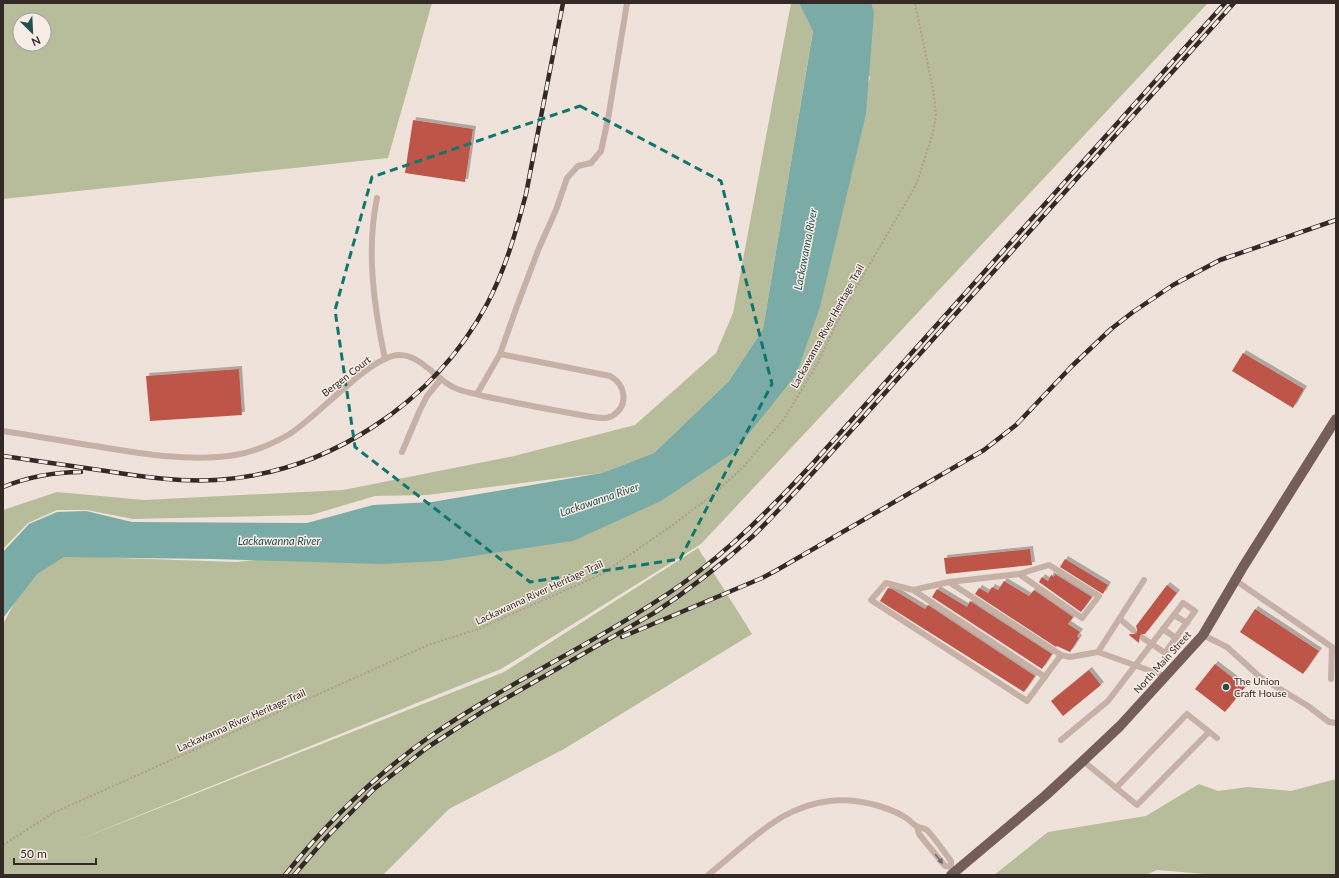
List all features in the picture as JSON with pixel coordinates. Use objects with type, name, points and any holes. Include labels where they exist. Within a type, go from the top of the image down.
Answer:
[{"type":"main road","name":"North Main Street","points":[[952,871],[1045,796],[1083,761],[1120,726],[1203,634],[1336,419]]},
{"type":"lane","points":[[477,394],[500,354],[539,248],[556,210],[567,178],[578,166],[591,163],[601,151],[608,119],[627,3]]},
{"type":"lane","points":[[377,198],[374,212],[372,265],[377,320],[384,359]]},
{"type":"lane","name":"Bergen Court","points":[[3,431],[155,455],[199,457],[235,455],[259,448],[289,434],[306,422],[362,373],[384,359],[401,355],[413,358],[454,388],[477,394],[543,408],[606,418],[617,412],[624,403],[624,394],[619,383],[610,376],[587,370],[524,360],[500,354]]},
{"type":"lane","points":[[402,452],[427,396],[441,379]]},
{"type":"lane","points":[[913,590],[949,582],[1019,574],[1049,565],[1099,596],[1082,618],[1019,574]]},
{"type":"lane","points":[[1098,652],[1144,580]]},
{"type":"lane","points":[[1235,580],[1332,647],[1331,680]]},
{"type":"lane","points":[[949,582],[1061,655],[1070,657],[1098,652],[1165,676]]},
{"type":"lane","points":[[1045,677],[913,590],[886,583],[871,600],[1027,701],[1045,677],[1061,655]]},
{"type":"lane","points":[[1061,740],[1108,701],[1135,665],[1151,644],[1163,628],[1183,603],[1195,611],[1165,653],[1151,644],[1143,638]]},
{"type":"lane","points":[[1174,614],[1187,623]]},
{"type":"lane","points":[[1120,619],[1133,630]]},
{"type":"lane","points":[[1163,628],[1176,638]]},
{"type":"lane","points":[[1203,634],[1227,647],[1260,677],[1308,706],[1329,722],[1336,723]]},
{"type":"lane","points":[[1116,788],[1187,714],[1217,738]]},
{"type":"lane","points":[[1083,761],[1137,805],[1209,732]]},
{"type":"lane","points":[[708,875],[776,821],[799,808],[813,803],[846,800],[872,804],[890,810],[909,820],[917,827],[919,834],[945,866],[952,871]]},
{"type":"path","name":"Lackawanna River Heritage Trail","points":[[3,845],[53,813],[428,645],[478,629],[602,574],[674,524],[715,493],[744,466],[784,419],[818,364],[843,310],[916,185],[933,133],[936,114],[934,89],[915,3]]},
{"type":"highlighted area","points":[[580,106],[721,181],[772,384],[680,559],[530,582],[355,447],[335,310],[372,177]]},
{"type":"green space","points":[[3,3],[432,3],[388,158],[3,199]]},
{"type":"green space","points":[[791,3],[799,3],[813,30],[763,329],[729,381],[654,453],[602,473],[427,495],[375,496],[311,515],[133,519],[87,510],[57,510],[28,523],[3,549],[3,510],[57,492],[144,500],[343,490],[514,456],[635,425],[716,353],[733,313]]},
{"type":"green space","points":[[847,3],[1208,3],[701,544],[501,669],[73,842],[504,672],[698,548],[752,634],[564,749],[449,809],[383,875],[3,875],[3,624],[42,552],[119,558],[236,562],[376,547],[521,543],[730,411],[827,203],[870,78]]},
{"type":"green space","points":[[1336,779],[1336,875],[1217,875],[1157,870],[1146,875],[994,875],[1048,832],[1146,816],[1199,784],[1218,791],[1248,787],[1291,791]]},
{"type":"water","name":"Lackawanna River","points":[[799,3],[871,3],[874,12],[866,114],[820,307],[796,375],[734,452],[661,501],[573,541],[441,561],[380,564],[212,559],[64,557],[37,574],[3,618],[3,552],[29,524],[57,512],[86,511],[132,522],[307,523],[373,505],[432,502],[602,473],[654,453],[729,381],[763,329],[813,31]]},
{"type":"building","points":[[413,120],[473,129],[465,182],[405,173]]},
{"type":"building","points":[[1243,353],[1304,389],[1293,408],[1232,371]]},
{"type":"building","points":[[239,369],[242,415],[150,421],[146,376]]},
{"type":"building","points":[[1030,549],[1032,565],[946,574],[944,558]]},
{"type":"building","points":[[1065,559],[1108,585],[1103,594],[1060,567]]},
{"type":"building","points":[[1055,574],[1092,597],[1081,612],[1039,582],[1042,577],[1048,581],[1051,575],[1054,577]]},
{"type":"building","points":[[1004,581],[1029,596],[1034,590],[1073,617],[1068,624],[1080,632],[1077,636],[1079,638],[1070,652],[1057,646],[1056,647],[975,594],[979,588],[988,593],[992,587],[998,590]]},
{"type":"building","points":[[1167,585],[1177,593],[1145,634],[1140,635],[1139,643],[1129,635],[1137,633],[1136,626]]},
{"type":"building","points":[[888,588],[925,609],[928,605],[1035,676],[1024,692],[880,601]]},
{"type":"building","points":[[937,589],[967,607],[970,601],[1052,654],[1042,669],[932,597]]},
{"type":"building","points":[[1255,609],[1319,651],[1303,674],[1240,632]]},
{"type":"building","points":[[1215,664],[1245,687],[1225,712],[1195,689]]},
{"type":"building","points":[[1089,670],[1101,685],[1063,716],[1051,701]]},
{"type":"railway","points":[[3,456],[175,480],[216,480],[258,474],[298,463],[337,447],[374,426],[407,401],[438,372],[465,340],[487,304],[505,264],[526,194],[563,3]]},
{"type":"railway","points":[[285,875],[318,836],[353,800],[411,750],[462,715],[652,604],[700,571],[734,542],[783,495],[814,462],[1225,3]]},
{"type":"railway","points":[[294,875],[326,838],[374,789],[428,747],[482,712],[654,613],[705,576],[753,536],[794,494],[859,422],[1234,3]]},
{"type":"railway","points":[[622,637],[762,578],[984,450],[1016,425],[1072,366],[1111,329],[1173,285],[1220,260],[1336,220]]},
{"type":"railway","points":[[3,487],[22,480],[41,476],[81,472]]},
{"type":"place","name":"The Union Craft House","points":[[1226,687]]}]
